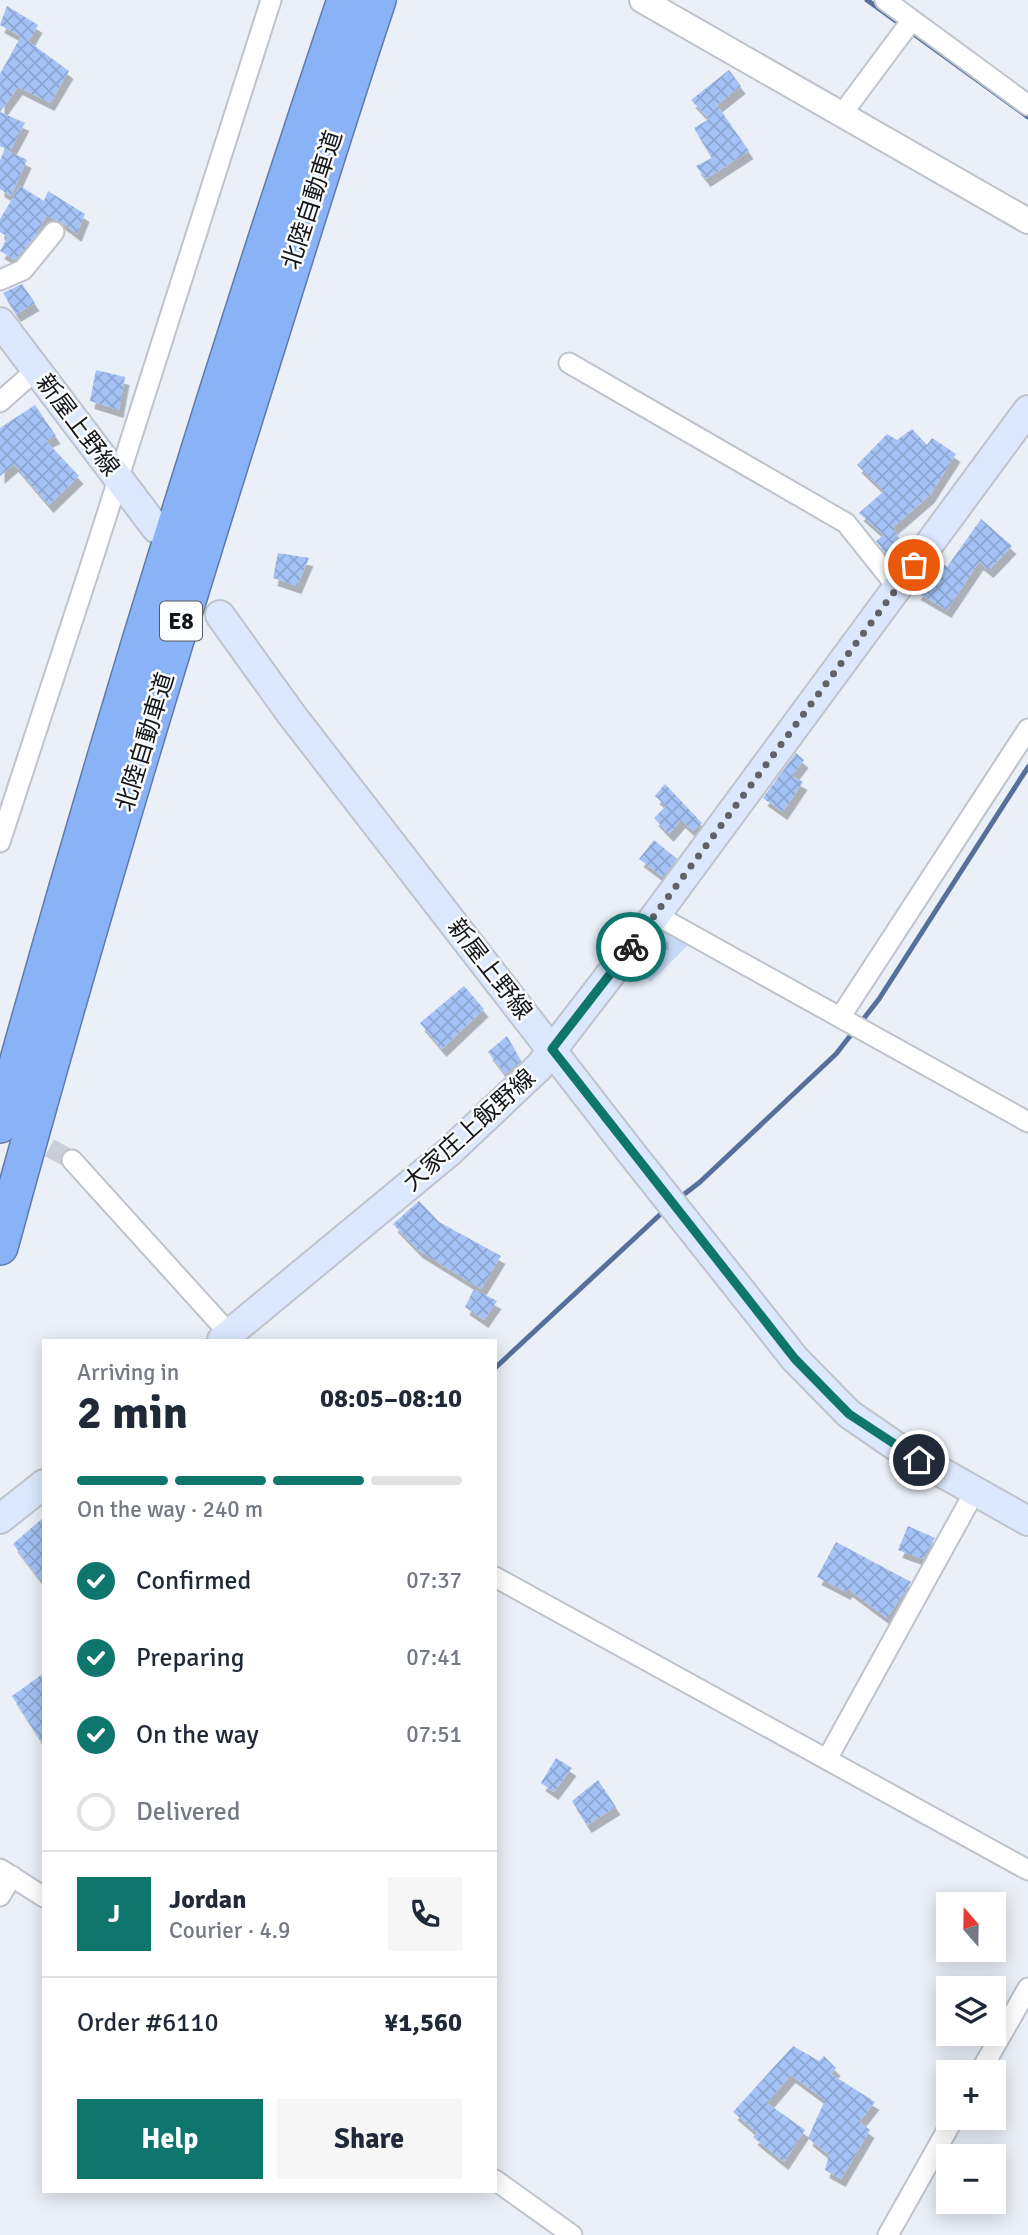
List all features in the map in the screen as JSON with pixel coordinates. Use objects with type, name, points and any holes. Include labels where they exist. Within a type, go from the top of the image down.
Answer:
[{"type":"highway","name":"北陸自動車道","points":[[0,1125],[145,623],[283,186],[345,0]]},
{"type":"highway","name":"北陸自動車道","points":[[0,1247],[100,891],[177,633],[322,167],[378,0]]},
{"type":"main road","name":"新屋上野線","points":[[0,322],[156,528]]},
{"type":"main road","name":"大家庄上飯野線","points":[[229,1339],[448,1153],[539,1067],[656,915],[1028,410]]},
{"type":"main road","name":"新屋上野線","points":[[220,615],[291,714],[795,1359],[849,1414],[900,1449],[1028,1521]]},
{"type":"main road","points":[[0,1519],[42,1486]]},
{"type":"street","points":[[0,842],[271,0]]},
{"type":"street","points":[[642,0],[1028,220]]},
{"type":"street","points":[[885,0],[1028,105]]},
{"type":"street","points":[[842,114],[912,20]]},
{"type":"street","points":[[0,280],[23,270],[54,232]]},
{"type":"street","points":[[569,363],[846,523],[897,587]]},
{"type":"street","points":[[0,402],[36,370]]},
{"type":"street","points":[[841,1016],[1028,729]]},
{"type":"street","points":[[656,915],[1028,1122]]},
{"type":"street","points":[[72,1160],[229,1339]]},
{"type":"street","points":[[827,1759],[975,1491]]},
{"type":"street","points":[[497,1578],[1028,1870]]},
{"type":"street","points":[[0,1896],[6,1873],[42,1896]]},
{"type":"street","points":[[987,2060],[1028,1988]]},
{"type":"street","points":[[888,2235],[947,2130]]},
{"type":"street","points":[[497,2181],[572,2235]]},
{"type":"green space","points":[[661,928],[688,945],[651,982],[631,970]]},
{"type":"building","points":[[7,6],[38,25],[29,41],[0,25]]},
{"type":"building","points":[[21,36],[69,71],[50,103],[18,87],[0,112],[0,74]]},
{"type":"building","points":[[729,70],[741,86],[717,105],[749,151],[706,179],[696,166],[712,158],[694,128],[709,119],[691,100]]},
{"type":"building","points":[[0,112],[25,123],[10,151],[0,146]]},
{"type":"building","points":[[5,149],[27,160],[11,196],[0,189],[0,160]]},
{"type":"building","points":[[20,186],[44,201],[48,191],[85,214],[77,234],[61,222],[46,216],[36,235],[15,260],[0,251],[8,237],[0,232],[0,219]]},
{"type":"building","points":[[22,284],[35,303],[16,314],[3,293]]},
{"type":"building","points":[[96,370],[125,377],[119,410],[90,401]]},
{"type":"building","points":[[35,405],[56,436],[46,441],[79,476],[49,505],[14,464],[0,476],[0,428]]},
{"type":"building","points":[[912,429],[927,445],[932,438],[956,454],[930,495],[893,527],[905,550],[891,559],[876,541],[884,535],[859,513],[884,491],[857,465],[887,434],[897,440]]},
{"type":"building","points":[[981,519],[1012,546],[989,570],[979,562],[947,610],[916,592],[938,560],[947,567]]},
{"type":"building","points":[[278,553],[309,558],[297,586],[273,578]]},
{"type":"building","points":[[796,753],[804,760],[792,776],[803,782],[783,812],[763,798]]},
{"type":"building","points":[[665,784],[702,823],[693,831],[681,820],[669,834],[654,818],[666,806],[655,796]]},
{"type":"building","points":[[654,840],[677,859],[663,877],[639,859]]},
{"type":"building","points":[[464,986],[484,1009],[442,1049],[420,1023]]},
{"type":"building","points":[[507,1036],[521,1061],[505,1074],[488,1052]]},
{"type":"building","points":[[419,1201],[439,1222],[501,1256],[481,1289],[418,1250],[393,1224]]},
{"type":"building","points":[[474,1289],[497,1301],[484,1320],[465,1307]]},
{"type":"building","points":[[42,1519],[42,1582],[13,1544]]},
{"type":"building","points":[[908,1526],[935,1538],[923,1559],[898,1550]]},
{"type":"building","points":[[836,1542],[911,1582],[887,1618],[848,1589],[846,1592],[817,1577]]},
{"type":"building","points":[[42,1674],[42,1743],[12,1696]]},
{"type":"building","points":[[556,1758],[572,1768],[554,1792],[541,1783]]},
{"type":"building","points":[[598,1780],[616,1807],[587,1825],[572,1801]]},
{"type":"building","points":[[793,2046],[819,2061],[824,2056],[836,2068],[831,2074],[875,2102],[859,2122],[870,2130],[841,2179],[825,2170],[829,2155],[808,2138],[825,2100],[791,2075],[767,2103],[805,2130],[784,2162],[753,2137],[757,2133],[733,2112]]},
{"type":"waterway","points":[[867,0],[1028,117]]},
{"type":"waterway","points":[[678,1199],[700,1182],[836,1054],[879,999],[1028,767]]},
{"type":"waterway","points":[[497,1366],[665,1210]]},
{"type":"tunnel","points":[[24,1134],[72,1160]]},
{"type":"way so far","points":[[631,947],[914,565]]},
{"type":"route","points":[[631,947],[552,1049],[795,1359],[849,1414],[919,1460]]}]
